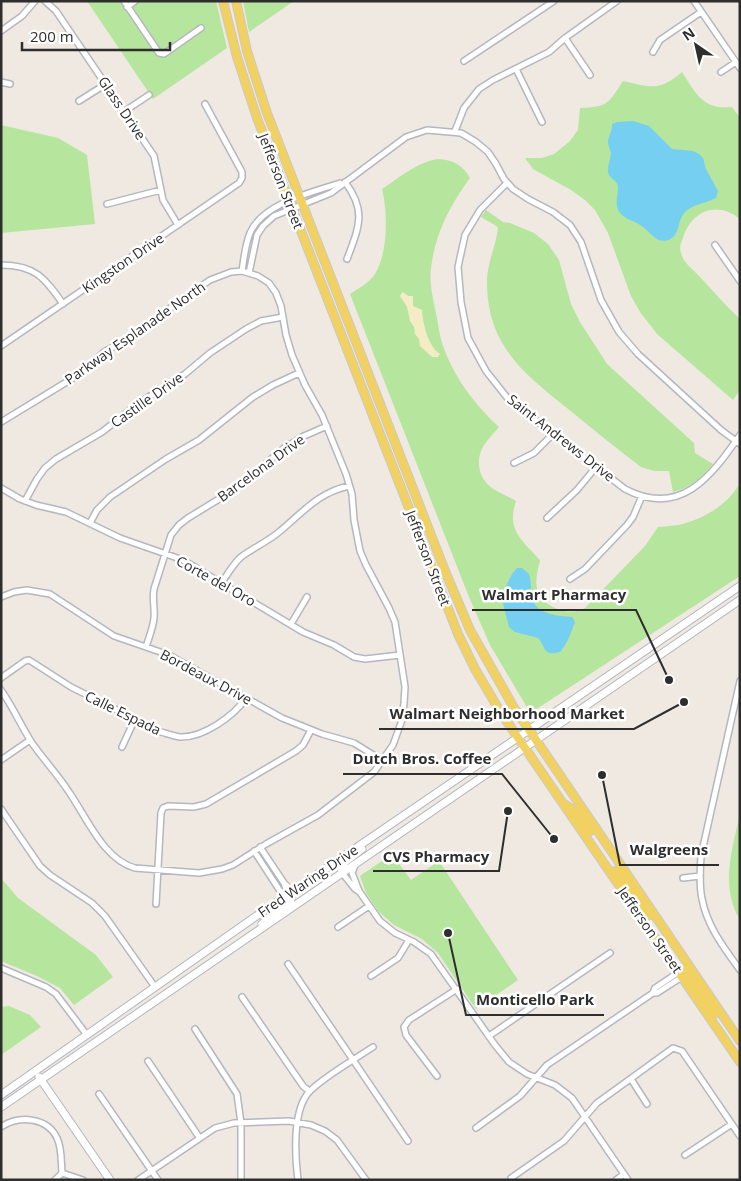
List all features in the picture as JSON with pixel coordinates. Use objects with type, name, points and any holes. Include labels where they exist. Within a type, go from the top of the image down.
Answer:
[{"type":"main road","name":"Jefferson Street","points":[[223,1],[246,88],[296,203],[457,601],[488,663],[536,740],[740,1041]]},
{"type":"main road","name":"Jefferson Street","points":[[236,1],[256,82],[296,203],[458,634],[480,677],[517,737],[740,1062]]},
{"type":"main road","name":"Fred Waring Drive","points":[[1,1095],[376,834],[740,586]]},
{"type":"main road","name":"Fred Waring Drive","points":[[1,1106],[740,600]]},
{"type":"main road","points":[[420,819],[418,814],[420,810],[444,791],[447,786]]},
{"type":"main road","points":[[562,802],[576,812],[590,831],[596,828]]},
{"type":"main road","points":[[342,874],[343,864],[365,847],[376,834]]},
{"type":"main road","points":[[610,872],[615,870],[618,873],[640,905],[666,933]]},
{"type":"main road","points":[[254,934],[270,916],[291,900],[286,886]]},
{"type":"main road","points":[[680,974],[683,970],[686,973],[708,1004],[731,1029]]},
{"type":"main road","points":[[35,1071],[110,1180]]},
{"type":"street","points":[[1,31],[22,16],[36,1]]},
{"type":"street","name":"Glass Drive","points":[[45,1],[56,11],[154,156],[163,200],[178,226]]},
{"type":"street","points":[[124,1],[159,53],[164,54],[201,28]]},
{"type":"street","points":[[127,7],[135,1]]},
{"type":"street","points":[[464,62],[554,1]]},
{"type":"street","points":[[455,131],[460,116],[473,96],[485,84],[549,52],[565,38],[617,1]]},
{"type":"street","points":[[694,1],[740,68]]},
{"type":"street","points":[[653,52],[660,40],[701,12]]},
{"type":"street","points":[[565,38],[590,75]]},
{"type":"street","points":[[721,72],[736,62]]},
{"type":"street","points":[[516,68],[542,122]]},
{"type":"street","points":[[1,82],[10,84]]},
{"type":"street","points":[[80,100],[106,84]]},
{"type":"street","points":[[125,111],[149,95]]},
{"type":"street","name":"Kingston Drive","points":[[1,346],[239,183],[242,178],[242,172],[205,104]]},
{"type":"street","points":[[1,690],[30,740],[70,793],[102,842],[116,860],[126,866],[135,868],[199,873],[233,865],[260,847],[318,815],[364,781],[383,761],[397,734],[404,703],[405,687],[396,628],[392,615],[360,551],[349,486],[327,426],[299,373],[286,335],[281,306],[276,293],[258,276],[246,272],[248,242],[257,222],[270,209],[331,193],[406,138],[427,130],[455,131],[471,138],[488,152],[507,183],[528,200],[554,212],[570,225],[581,242],[601,300],[619,332],[638,354],[722,430],[738,442]]},
{"type":"street","points":[[345,182],[353,192],[360,208],[357,232],[347,259]]},
{"type":"street","name":"Saint Andrews Drive","points":[[507,183],[480,210],[465,235],[458,267],[461,302],[468,338],[486,371],[509,400],[625,489],[642,496]]},
{"type":"street","points":[[106,204],[161,190]]},
{"type":"street","points":[[715,245],[740,281]]},
{"type":"street","points":[[1,265],[24,268],[39,274],[48,282],[63,304]]},
{"type":"street","name":"Parkway Esplanade North","points":[[1,422],[78,375],[104,352],[140,332],[210,280],[226,273],[246,272]]},
{"type":"street","name":"Castille Drive","points":[[25,501],[37,478],[56,459],[102,432],[140,403],[185,374],[210,353],[246,328],[283,317]]},
{"type":"street","points":[[90,523],[97,510],[110,497],[161,462],[204,436],[253,397],[299,373]]},
{"type":"street","name":"Barcelona Drive","points":[[146,647],[153,627],[152,598],[164,553],[171,535],[179,525],[237,488],[283,449],[304,436],[327,426]]},
{"type":"street","points":[[514,463],[534,454],[553,434]]},
{"type":"street","points":[[570,579],[585,569],[627,525],[633,517],[642,496],[659,499],[678,497],[693,490],[710,475],[738,442],[740,435]]},
{"type":"street","points":[[547,518],[577,490],[596,467]]},
{"type":"street","points":[[222,582],[239,558],[279,532],[314,502],[338,488],[349,486]]},
{"type":"street","name":"Corte del Oro","points":[[1,488],[25,501],[66,512],[120,538],[183,560],[290,624],[354,657],[365,659],[400,655]]},
{"type":"street","name":"Bordeaux Drive","points":[[1,597],[27,590],[50,594],[108,633],[169,656],[282,718],[311,730],[354,743],[383,761]]},
{"type":"street","points":[[290,624],[307,597]]},
{"type":"street","name":"Calle Espada","points":[[1,678],[29,660],[71,687],[171,736],[182,737],[195,735],[234,712],[246,698]]},
{"type":"street","points":[[740,681],[701,856],[700,876],[702,898],[708,919],[719,940],[740,970]]},
{"type":"street","points":[[122,747],[136,719]]},
{"type":"street","points":[[156,904],[161,813],[163,808],[168,806],[194,807],[206,804],[296,751],[303,744],[311,730]]},
{"type":"street","points":[[1,760],[30,740]]},
{"type":"street","points":[[1,809],[40,866],[50,875],[92,903],[106,916],[155,987]]},
{"type":"street","points":[[260,847],[286,886]]},
{"type":"street","points":[[254,851],[288,895]]},
{"type":"street","points":[[355,865],[352,873],[359,891],[380,921],[387,928],[424,948],[431,954],[509,1062],[528,1074],[565,1091],[585,1116],[628,1180]]},
{"type":"street","points":[[342,874],[354,889],[359,891]]},
{"type":"street","points":[[683,878],[700,876]]},
{"type":"street","points":[[338,927],[369,906]]},
{"type":"street","points":[[371,976],[398,958],[409,940]]},
{"type":"street","points":[[489,1036],[610,953]]},
{"type":"street","points":[[288,964],[408,1141]]},
{"type":"street","points":[[1,968],[40,984],[56,994],[87,1035]]},
{"type":"street","points":[[476,1128],[514,1101],[547,1064],[653,993],[655,988],[680,974]]},
{"type":"street","points":[[437,1076],[406,1035],[404,1025],[457,989]]},
{"type":"street","points":[[242,997],[303,1086],[309,1091]]},
{"type":"street","points":[[194,1029],[237,1094],[241,1122],[241,1180]]},
{"type":"street","points":[[298,1180],[299,1108],[309,1091],[373,1047]]},
{"type":"street","points":[[511,1178],[564,1141],[597,1103],[670,1050],[676,1048],[682,1051],[740,1136]]},
{"type":"street","points":[[148,1061],[199,1138]]},
{"type":"street","points":[[631,1079],[647,1104]]},
{"type":"street","points":[[100,1094],[158,1180]]},
{"type":"street","points":[[1,1126],[16,1119],[28,1118],[47,1127],[58,1140],[62,1173]]},
{"type":"street","points":[[138,1180],[199,1138],[225,1124],[241,1122],[298,1122],[325,1131],[337,1140],[366,1180]]},
{"type":"street","points":[[685,1155],[732,1124]]},
{"type":"street","points":[[55,1180],[62,1173]]},
{"type":"street","points":[[62,1173],[83,1180]]},
{"type":"street","points":[[616,1180],[624,1174]]},
{"type":"green space","points":[[87,1],[216,1],[227,48],[153,99]]},
{"type":"green space","points":[[243,1],[294,1],[249,32]]},
{"type":"green space","points":[[682,72],[701,99],[714,106],[732,107],[740,118],[740,219],[723,210],[706,211],[692,221],[680,247],[682,257],[686,263],[740,319],[740,390],[733,400],[657,334],[640,312],[631,296],[608,233],[595,210],[571,190],[533,169],[525,158],[542,158],[554,154],[569,142],[578,130],[580,108],[596,107],[606,103],[623,81],[654,86],[667,83]]},
{"type":"green space","points":[[1,125],[58,138],[87,155],[95,224],[1,233]]},
{"type":"green space","points":[[438,159],[457,164],[470,178],[444,220],[433,255],[431,285],[441,339],[452,367],[465,389],[499,427],[481,451],[479,458],[480,470],[485,481],[490,486],[516,501],[513,511],[514,527],[522,540],[540,560],[536,583],[541,597],[552,606],[565,611],[579,611],[585,608],[645,546],[658,527],[683,524],[709,513],[724,503],[740,483],[740,576],[535,710],[528,709],[490,645],[469,597],[350,294],[373,277],[379,265],[386,233],[382,189],[423,163]]},
{"type":"green space","points":[[486,210],[503,222],[534,233],[548,244],[559,260],[571,304],[580,322],[607,364],[694,443],[695,453],[713,464],[705,474],[696,481],[673,492],[669,471],[654,471],[641,467],[540,386],[514,360],[503,345],[489,309],[487,278],[498,227],[481,217]]},
{"type":"green space","points":[[740,814],[740,920],[730,894],[729,881],[731,854]]},
{"type":"green space","points":[[392,854],[411,880],[439,861],[518,980],[476,1009],[438,953],[422,939],[394,925],[379,912],[366,893],[360,876]]},
{"type":"green space","points":[[1,878],[18,898],[96,955],[113,977],[74,1005],[60,988],[1,961]]},
{"type":"green space","points":[[9,1006],[30,1015],[41,1027],[1,1055],[1,1007]]},
{"type":"sand","points":[[403,292],[408,296],[413,296],[413,306],[422,310],[427,334],[432,346],[440,354],[438,357],[432,357],[420,346],[419,339],[410,321],[407,307],[400,296]]},
{"type":"water","points":[[633,121],[649,126],[672,149],[693,151],[699,154],[703,158],[706,169],[718,191],[716,198],[686,211],[681,218],[675,236],[668,240],[657,239],[640,225],[622,215],[617,207],[618,185],[608,172],[611,153],[608,140],[612,124]]},
{"type":"water","points":[[517,568],[522,568],[529,574],[532,598],[536,606],[550,614],[572,617],[575,622],[567,642],[560,652],[548,652],[538,638],[515,632],[509,627],[501,596]]},
{"type":"place","name":"Walmart Pharmacy","points":[[669,680]]},
{"type":"place","name":"Walmart Neighborhood Market","points":[[684,702]]},
{"type":"place","name":"Walgreens","points":[[602,775]]},
{"type":"place","name":"CVS Pharmacy","points":[[508,811]]},
{"type":"place","name":"Dutch Bros. Coffee","points":[[554,839]]},
{"type":"place","name":"Monticello Park","points":[[448,933]]}]
